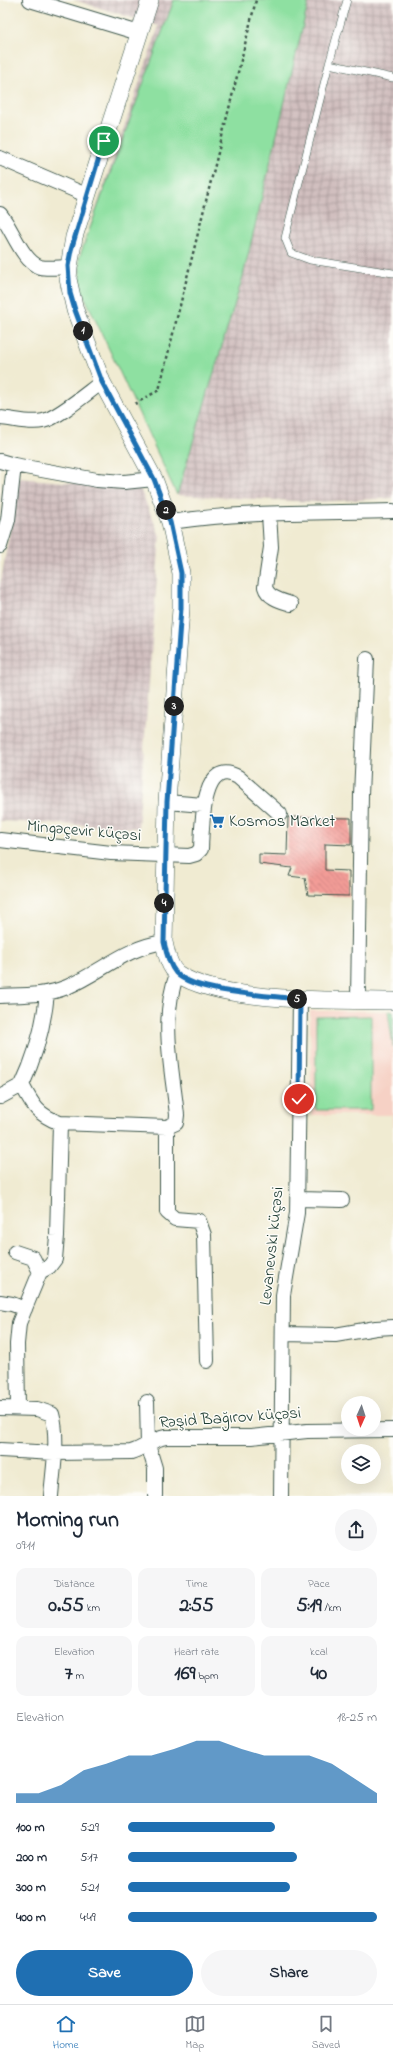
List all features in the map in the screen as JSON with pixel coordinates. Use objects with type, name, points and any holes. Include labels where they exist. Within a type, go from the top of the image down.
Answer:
[{"type":"street","points":[[30,0],[139,33]]},
{"type":"street","points":[[150,0],[86,195],[74,237],[68,266],[70,293],[75,310],[102,382],[154,479],[170,522],[181,573],[181,608],[167,802],[164,942],[170,964],[177,974],[199,984],[217,989],[300,999],[393,1001]]},
{"type":"street","points":[[0,158],[86,195]]},
{"type":"street","points":[[0,214],[26,256],[33,262],[40,267],[68,266]]},
{"type":"street","points":[[0,418],[30,422],[44,421],[53,417],[102,382]]},
{"type":"street","points":[[0,461],[14,466],[96,480],[124,482],[154,479]]},
{"type":"street","points":[[0,546],[8,520],[14,466]]},
{"type":"street","points":[[170,522],[198,518],[269,514],[393,511]]},
{"type":"street","points":[[269,514],[271,548],[265,587],[266,592],[273,597],[291,604]]},
{"type":"street","points":[[358,1000],[361,795],[367,659]]},
{"type":"street","points":[[167,802],[203,805],[212,781],[221,775],[232,773],[280,814]]},
{"type":"street","name":"Mingəçevir küçəsi","points":[[0,840],[79,851],[189,856],[196,854],[201,849],[203,805]]},
{"type":"street","points":[[0,996],[48,993],[67,987],[130,951],[146,944],[164,942]]},
{"type":"street","points":[[22,1085],[38,1111],[47,1118],[60,1123],[167,1127],[176,1123],[177,1115],[167,1023],[171,992],[177,974]]},
{"type":"street","points":[[0,1097],[22,1085],[34,1060],[44,1019],[48,993]]},
{"type":"street","name":"Levanevski küçəsi","points":[[281,1496],[283,1295],[298,1213],[300,999]]},
{"type":"street","points":[[18,1408],[17,1344],[19,1323],[40,1272],[49,1267],[55,1259],[60,1123]]},
{"type":"street","points":[[167,1127],[167,1212],[175,1219],[199,1221],[204,1235],[206,1360]]},
{"type":"street","points":[[298,1199],[342,1200]]},
{"type":"street","points":[[15,1252],[33,1258],[40,1272]]},
{"type":"street","points":[[0,1302],[12,1304],[25,1309]]},
{"type":"street","points":[[283,1334],[335,1334],[393,1327]]},
{"type":"street","points":[[147,1402],[148,1445],[155,1468],[155,1496]]},
{"type":"street","points":[[0,1408],[44,1410],[52,1414],[54,1421],[54,1453],[51,1496]]},
{"type":"street","name":"Rəşid Bağırov küçəsi","points":[[0,1450],[54,1453],[131,1452],[148,1445],[156,1438],[166,1437],[251,1436],[307,1431],[393,1430]]},
{"type":"lane","points":[[347,0],[329,64],[285,238],[291,253],[310,260],[393,273]]},
{"type":"lane","points":[[329,64],[393,78]]},
{"type":"path","points":[[135,404],[159,390],[256,0]]},
{"type":"shaded area","points":[[74,0],[393,0],[393,498],[314,502],[177,495],[81,289],[79,258],[159,26]]},
{"type":"shaded area","points":[[19,478],[140,489],[160,536],[138,828],[0,821],[0,586]]},
{"type":"shaded area","points":[[310,1011],[393,1011],[393,1139],[392,1115],[312,1115]]},
{"type":"green space","points":[[174,0],[309,0],[243,276],[177,495],[81,289],[79,258]]},
{"type":"green space","points":[[388,1011],[393,1012],[393,1047]]},
{"type":"green space","points":[[371,1016],[371,1110],[316,1110],[316,1017]]},
{"type":"building","points":[[288,817],[351,818],[351,845],[325,844],[325,870],[349,871],[349,896],[308,895],[305,878],[289,876],[292,868],[259,864],[259,854],[287,855]]},
{"type":"place","name":"Kosmos Market","points":[[217,821]]},
{"type":"route","points":[[104,141],[74,237],[68,266],[68,280],[75,310],[102,382],[154,479],[170,522],[181,573],[181,608],[167,802],[164,942],[166,952],[170,964],[177,974],[187,980],[217,989],[245,994],[300,999],[299,1099]]}]
